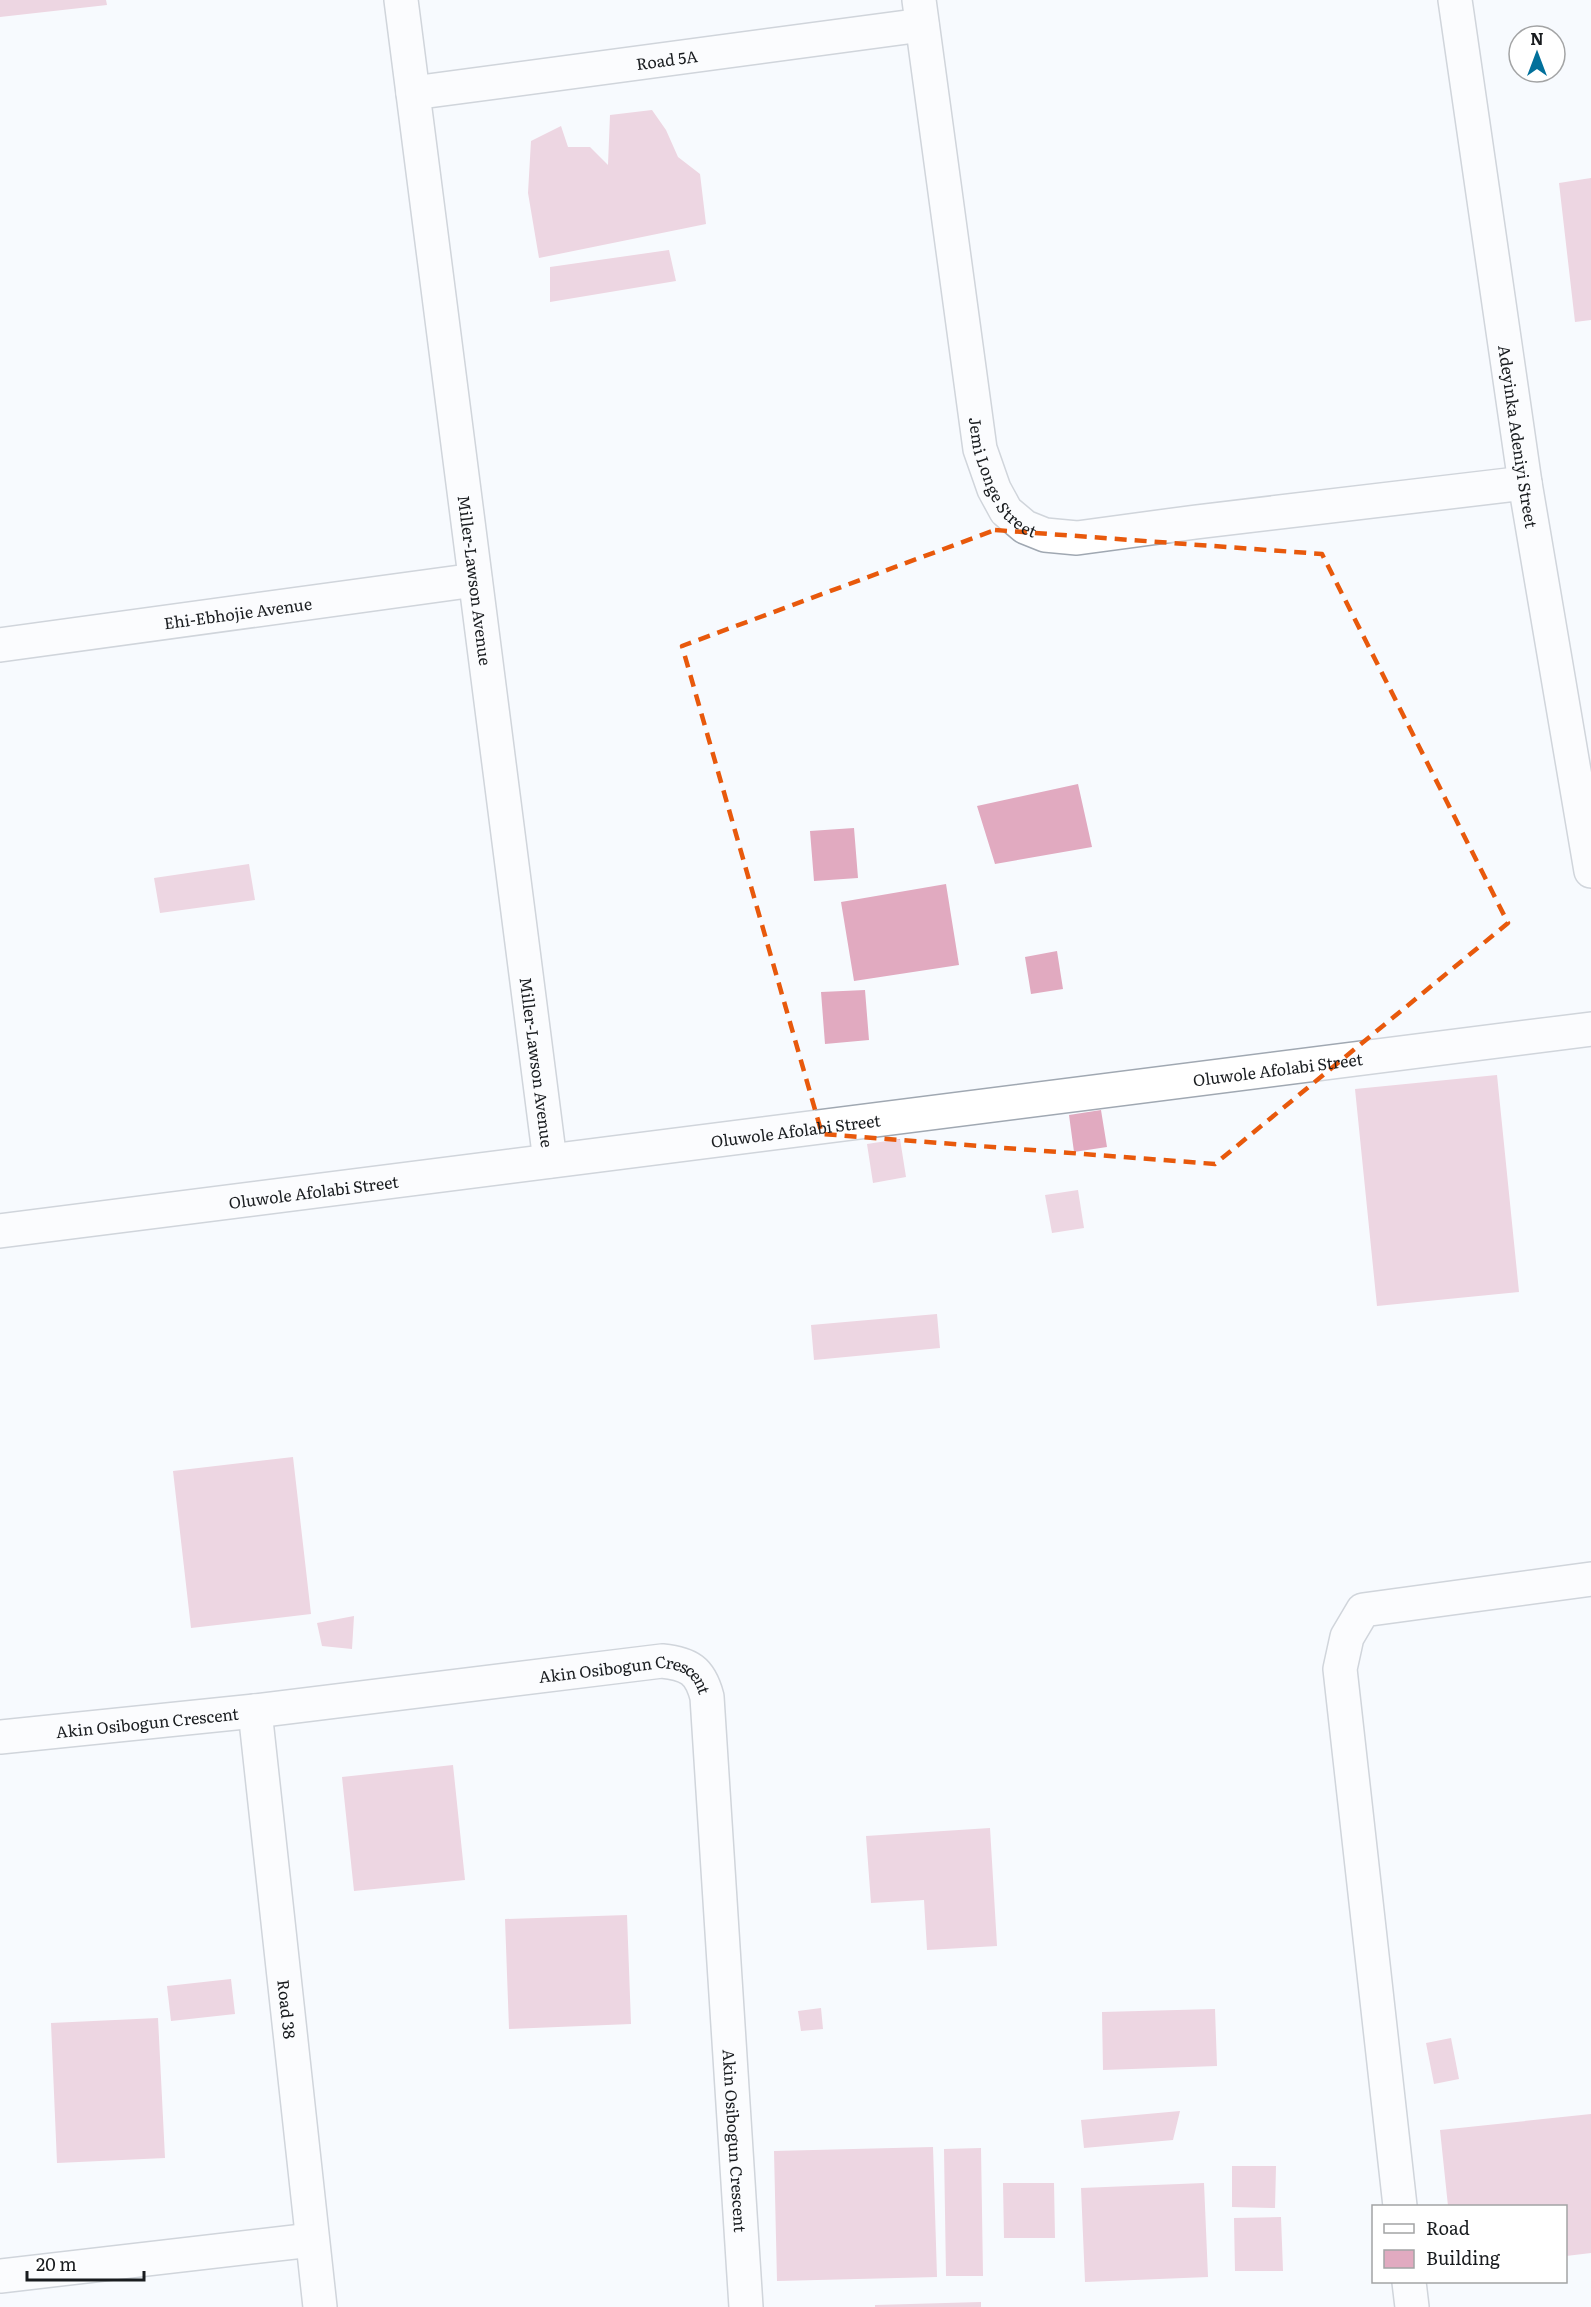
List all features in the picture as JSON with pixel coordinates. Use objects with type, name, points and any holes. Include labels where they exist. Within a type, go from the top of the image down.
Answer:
[{"type":"street","name":"Miller-Lawson Avenue","points":[[401,0],[550,1161]]},
{"type":"street","name":"Adeyinka Adeniyi Street","points":[[1455,0],[1525,483],[1591,871]]},
{"type":"street","name":"Road 5A","points":[[413,93],[920,13]]},
{"type":"street","name":"Jemi Longe Street","points":[[920,13],[980,449],[993,489],[1006,511],[1024,527],[1045,534],[1077,538],[1525,483]]},
{"type":"street","name":"Ehi-Ebhojie Avenue","points":[[0,645],[475,580]]},
{"type":"street","name":"Oluwole Afolabi Street","points":[[0,1231],[1591,1029]]},
{"type":"street","points":[[1400,2205],[1340,1669],[1347,1637],[1363,1610],[1591,1579]]},
{"type":"street","name":"Akin Osibogun Crescent","points":[[0,1737],[255,1711],[662,1661],[680,1663],[693,1670],[703,1682],[707,1697],[715,1792],[746,2307]]},
{"type":"street","name":"Road 38","points":[[255,1711],[320,2307]]},
{"type":"street","points":[[0,2276],[312,2240]]},
{"type":"street","points":[[1409,2283],[1412,2307]]},
{"type":"highlighted area","points":[[995,530],[1322,554],[1508,923],[1215,1164],[822,1134],[682,646]]},
{"type":"building","points":[[0,0],[106,0],[107,5],[0,17]]},
{"type":"building","points":[[652,110],[666,130],[678,157],[700,174],[706,224],[539,258],[528,193],[531,141],[561,126],[568,147],[590,147],[608,165],[610,115]]},
{"type":"building","points":[[1591,178],[1591,320],[1575,322],[1559,183]]},
{"type":"building","points":[[669,250],[676,281],[550,302],[550,267]]},
{"type":"building","points":[[1078,784],[1092,847],[995,864],[977,806]]},
{"type":"building","points":[[854,828],[858,878],[814,881],[810,831]]},
{"type":"building","points":[[249,864],[255,900],[160,913],[154,878]]},
{"type":"building","points":[[946,884],[959,965],[854,981],[841,902]]},
{"type":"building","points":[[1057,951],[1063,989],[1031,994],[1025,957]]},
{"type":"building","points":[[865,990],[869,1040],[825,1044],[821,992]]},
{"type":"building","points":[[1497,1075],[1519,1292],[1377,1306],[1355,1089]]},
{"type":"building","points":[[1101,1110],[1107,1147],[1074,1152],[1069,1115]]},
{"type":"building","points":[[900,1139],[906,1177],[873,1183],[867,1144]]},
{"type":"building","points":[[1078,1190],[1084,1228],[1052,1233],[1045,1195]]},
{"type":"building","points":[[937,1314],[940,1348],[814,1360],[811,1325]]},
{"type":"building","points":[[293,1457],[311,1614],[191,1628],[173,1471]]},
{"type":"building","points":[[354,1616],[352,1649],[322,1646],[317,1623]]},
{"type":"building","points":[[453,1765],[465,1880],[354,1891],[342,1777]]},
{"type":"building","points":[[990,1828],[997,1946],[927,1950],[924,1900],[871,1903],[866,1836]]},
{"type":"building","points":[[627,1915],[631,2024],[509,2029],[505,1919]]},
{"type":"building","points":[[231,1979],[235,2014],[171,2021],[167,1986]]},
{"type":"building","points":[[821,2008],[823,2029],[801,2031],[798,2011]]},
{"type":"building","points":[[1215,2009],[1217,2066],[1103,2070],[1102,2012]]},
{"type":"building","points":[[158,2018],[165,2158],[57,2163],[51,2023]]},
{"type":"building","points":[[1451,2038],[1459,2079],[1434,2084],[1426,2043]]},
{"type":"building","points":[[1180,2111],[1173,2140],[1084,2148],[1081,2120]]},
{"type":"building","points":[[1591,2114],[1591,2253],[1567,2256],[1567,2205],[1448,2205],[1440,2130]]},
{"type":"building","points":[[933,2147],[937,2277],[777,2281],[774,2151]]},
{"type":"building","points":[[981,2148],[983,2276],[946,2276],[944,2149]]},
{"type":"building","points":[[1232,2166],[1276,2166],[1275,2208],[1232,2207]]},
{"type":"building","points":[[1003,2183],[1054,2183],[1055,2238],[1004,2238]]},
{"type":"building","points":[[1204,2183],[1208,2277],[1085,2282],[1081,2188]]},
{"type":"building","points":[[1281,2217],[1283,2271],[1235,2271],[1234,2218]]},
{"type":"building","points":[[981,2302],[981,2307],[875,2307],[875,2305]]}]
